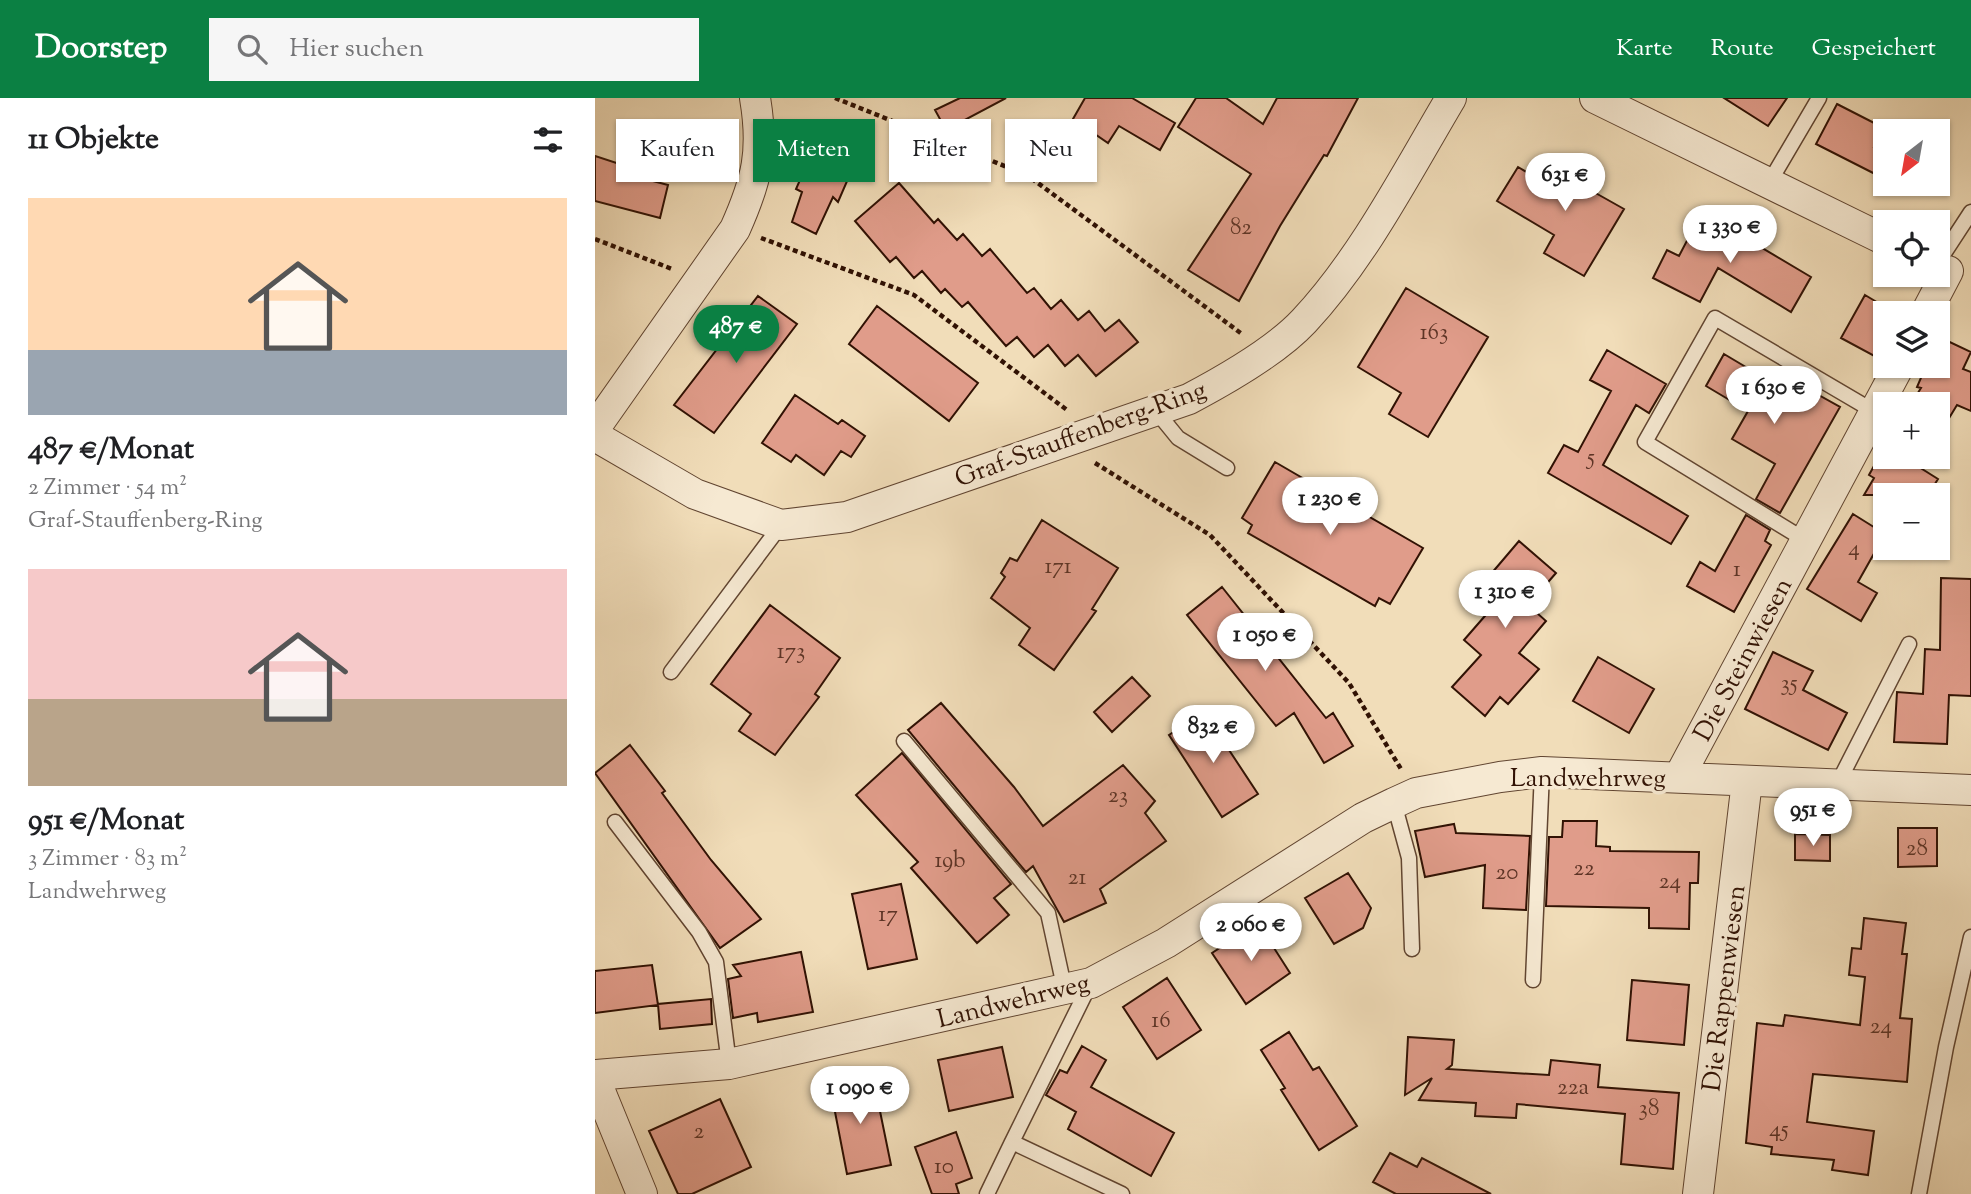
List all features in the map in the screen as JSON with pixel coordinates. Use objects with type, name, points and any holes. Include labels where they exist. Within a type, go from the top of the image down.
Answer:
[{"type":"street","points":[[600,410],[700,280],[735,229],[750,195],[758,161],[761,131],[755,98]]},
{"type":"street","name":"Graf-Stauffenberg-Ring","points":[[595,436],[695,494],[781,525],[847,517],[1156,411],[1228,379],[1302,324],[1327,295],[1389,203],[1451,98]]},
{"type":"street","points":[[1595,98],[1873,234]]},
{"type":"street","name":"Die Steinwiesen","points":[[1679,777],[1873,416]]},
{"type":"street","name":"Landwehrweg","points":[[595,1077],[729,1064],[1078,987],[1166,943],[1363,818],[1405,798],[1542,772],[1971,790]]},
{"type":"street","name":"Die Rappenwiesen","points":[[1698,1194],[1747,781]]},
{"type":"street","points":[[595,1077],[642,1194]]},
{"type":"lane","points":[[1769,183],[1819,98]]},
{"type":"lane","points":[[1950,265],[1971,212]]},
{"type":"lane","points":[[1805,540],[1645,442],[1715,318],[1873,411]]},
{"type":"lane","points":[[1156,411],[1178,438],[1227,468]]},
{"type":"lane","points":[[671,672],[781,525]]},
{"type":"lane","points":[[1837,785],[1909,644]]},
{"type":"lane","points":[[904,741],[1048,912],[1078,987],[987,1194]]},
{"type":"lane","points":[[1533,980],[1542,772]]},
{"type":"lane","points":[[1405,798],[1412,948]]},
{"type":"lane","points":[[615,822],[699,932],[716,962],[729,1064]]},
{"type":"lane","points":[[1919,1194],[1945,1047],[1971,937]]},
{"type":"lane","points":[[1012,1142],[1122,1194]]},
{"type":"path","points":[[835,98],[1027,175],[1265,351]]},
{"type":"path","points":[[735,229],[914,295],[1095,432]]},
{"type":"path","points":[[595,239],[700,280]]},
{"type":"path","points":[[1064,443],[1210,536],[1349,683],[1405,798]]},
{"type":"building","points":[[960,98],[1006,98],[967,119],[940,119],[935,110]]},
{"type":"building","points":[[1085,98],[1132,98],[1175,123],[1160,150],[1119,126],[1108,143],[1097,135],[1097,119],[1073,119]]},
{"type":"building","points":[[1196,98],[1226,98],[1263,124],[1277,98],[1358,98],[1327,156],[1324,155],[1280,226],[1239,301],[1188,270],[1251,174],[1178,127]]},
{"type":"building","points":[[1724,98],[1787,98],[1768,126]]},
{"type":"building","points":[[1837,104],[1873,122],[1873,173],[1816,144]]},
{"type":"building","points":[[595,156],[616,163],[616,182],[657,182],[668,185],[660,218],[595,201]]},
{"type":"building","points":[[1564,161],[1598,181],[1592,191],[1624,209],[1584,276],[1544,253],[1554,235],[1497,201],[1518,167],[1550,186]]},
{"type":"building","points":[[799,182],[847,182],[838,202],[833,197],[816,234],[792,222],[802,192],[796,189]]},
{"type":"building","points":[[899,183],[934,223],[938,219],[957,240],[963,234],[982,256],[990,249],[1027,293],[1034,288],[1051,309],[1061,300],[1078,320],[1089,311],[1105,331],[1119,320],[1138,342],[1096,376],[1078,355],[1065,366],[1048,345],[1034,357],[1017,337],[1006,346],[968,302],[962,307],[945,289],[941,293],[922,271],[914,278],[896,257],[890,262],[855,221]]},
{"type":"building","points":[[1703,210],[1739,229],[1737,233],[1811,277],[1791,312],[1718,268],[1700,302],[1653,278],[1667,250],[1679,256]]},
{"type":"building","points":[[1406,288],[1488,337],[1428,437],[1389,414],[1401,393],[1358,367]]},
{"type":"building","points":[[1865,295],[1875,301],[1873,355],[1841,338]]},
{"type":"building","points":[[758,296],[797,324],[714,433],[674,405]]},
{"type":"building","points":[[877,306],[978,383],[949,421],[849,344]]},
{"type":"building","points":[[1950,342],[1971,352],[1963,369],[1971,372],[1971,411],[1957,405],[1950,417],[1950,392],[1918,392],[1921,388],[1917,387],[1921,378],[1950,378]]},
{"type":"building","points":[[1607,350],[1666,384],[1649,413],[1636,405],[1603,465],[1688,516],[1671,544],[1548,473],[1564,445],[1578,452],[1611,391],[1590,380]]},
{"type":"building","points":[[1724,354],[1808,404],[1815,393],[1840,407],[1780,513],[1756,499],[1775,464],[1732,439],[1748,411],[1706,386]]},
{"type":"building","points":[[795,395],[838,424],[842,420],[865,436],[851,457],[841,451],[824,475],[796,455],[791,462],[762,443]]},
{"type":"building","points":[[1275,462],[1423,548],[1390,604],[1379,598],[1375,606],[1248,533],[1252,525],[1242,518]]},
{"type":"building","points":[[1873,468],[1922,469],[1938,479],[1936,483],[1873,483],[1873,495],[1864,495],[1874,478],[1869,475]]},
{"type":"building","points":[[1853,514],[1873,526],[1873,555],[1858,582],[1877,593],[1861,621],[1807,589]]},
{"type":"building","points":[[1746,515],[1770,530],[1765,541],[1771,545],[1734,612],[1687,586],[1700,562],[1715,571]]},
{"type":"building","points":[[1042,520],[1118,568],[1092,609],[1096,611],[1054,670],[1019,645],[1030,628],[991,598],[1005,577],[1001,573],[1010,558],[1017,561]]},
{"type":"building","points":[[1519,541],[1556,573],[1528,605],[1546,621],[1519,653],[1539,669],[1508,704],[1500,697],[1485,716],[1452,687],[1481,655],[1464,640],[1491,609],[1474,594]]},
{"type":"building","points":[[1941,578],[1971,579],[1971,696],[1949,695],[1947,744],[1894,742],[1897,692],[1923,694],[1925,649],[1940,650]]},
{"type":"building","points":[[1222,587],[1326,718],[1333,713],[1353,746],[1324,763],[1294,713],[1276,726],[1187,615]]},
{"type":"building","points":[[770,605],[840,658],[815,694],[819,697],[775,755],[739,731],[751,714],[711,684]]},
{"type":"building","points":[[1773,652],[1813,671],[1803,690],[1847,713],[1828,750],[1745,709]]},
{"type":"building","points":[[1598,657],[1654,689],[1629,733],[1573,701]]},
{"type":"building","points":[[1132,677],[1150,696],[1112,732],[1094,712]]},
{"type":"building","points":[[941,703],[1014,787],[1043,826],[1123,765],[1155,801],[1145,813],[1166,841],[1100,889],[1106,903],[1064,922],[1033,866],[1026,872],[908,730]]},
{"type":"building","points":[[1204,712],[1258,794],[1222,817],[1169,735]]},
{"type":"building","points":[[630,745],[665,791],[662,793],[711,860],[761,919],[720,948],[595,773]]},
{"type":"building","points":[[902,753],[1011,884],[994,898],[1009,915],[977,943],[911,868],[918,862],[856,795]]},
{"type":"building","points":[[1563,821],[1597,821],[1596,846],[1610,847],[1610,851],[1699,852],[1698,883],[1690,883],[1689,929],[1649,928],[1649,908],[1546,906],[1549,837],[1562,837]]},
{"type":"building","points":[[1454,824],[1456,833],[1530,836],[1526,910],[1483,908],[1485,865],[1425,877],[1415,831]]},
{"type":"building","points":[[1898,828],[1937,828],[1937,866],[1898,867]]},
{"type":"building","points":[[1795,834],[1830,835],[1830,861],[1795,860]]},
{"type":"building","points":[[1348,873],[1371,908],[1363,928],[1334,944],[1305,898]]},
{"type":"building","points":[[901,884],[917,959],[868,969],[852,894]]},
{"type":"building","points":[[1864,918],[1906,923],[1902,954],[1907,954],[1900,1018],[1912,1019],[1907,1082],[1813,1074],[1807,1122],[1874,1131],[1868,1175],[1832,1170],[1834,1160],[1771,1154],[1772,1147],[1746,1143],[1757,1023],[1783,1026],[1785,1015],[1860,1025],[1865,977],[1849,975],[1852,948],[1861,949]]},
{"type":"building","points":[[1258,923],[1290,973],[1246,1004],[1212,953]]},
{"type":"building","points":[[801,952],[813,1012],[758,1022],[757,1013],[733,1018],[728,979],[741,976],[733,965]]},
{"type":"building","points":[[652,965],[658,1005],[595,1013],[595,971]]},
{"type":"building","points":[[1167,978],[1201,1030],[1157,1059],[1123,1007]]},
{"type":"building","points":[[1632,980],[1689,985],[1684,1045],[1627,1040]]},
{"type":"building","points":[[711,999],[712,1024],[660,1029],[658,1004]]},
{"type":"building","points":[[1289,1032],[1313,1070],[1319,1067],[1357,1126],[1319,1150],[1281,1090],[1285,1088],[1261,1050]]},
{"type":"building","points":[[1408,1037],[1454,1040],[1452,1065],[1447,1069],[1549,1075],[1551,1060],[1600,1065],[1598,1087],[1679,1093],[1673,1169],[1621,1164],[1625,1114],[1517,1104],[1516,1118],[1475,1116],[1476,1103],[1419,1100],[1432,1078],[1405,1095]]},
{"type":"building","points":[[1082,1046],[1106,1060],[1091,1087],[1174,1133],[1151,1176],[1068,1129],[1076,1112],[1046,1095],[1060,1070],[1067,1073]]},
{"type":"building","points":[[1002,1047],[1013,1097],[949,1111],[938,1060]]},
{"type":"building","points":[[873,1077],[891,1165],[847,1174],[830,1086]]},
{"type":"building","points":[[720,1099],[751,1167],[692,1194],[678,1194],[649,1131]]},
{"type":"building","points":[[956,1132],[972,1178],[956,1184],[959,1194],[932,1194],[915,1147]]},
{"type":"building","points":[[1390,1153],[1417,1167],[1422,1158],[1491,1194],[1396,1194],[1373,1182]]}]
